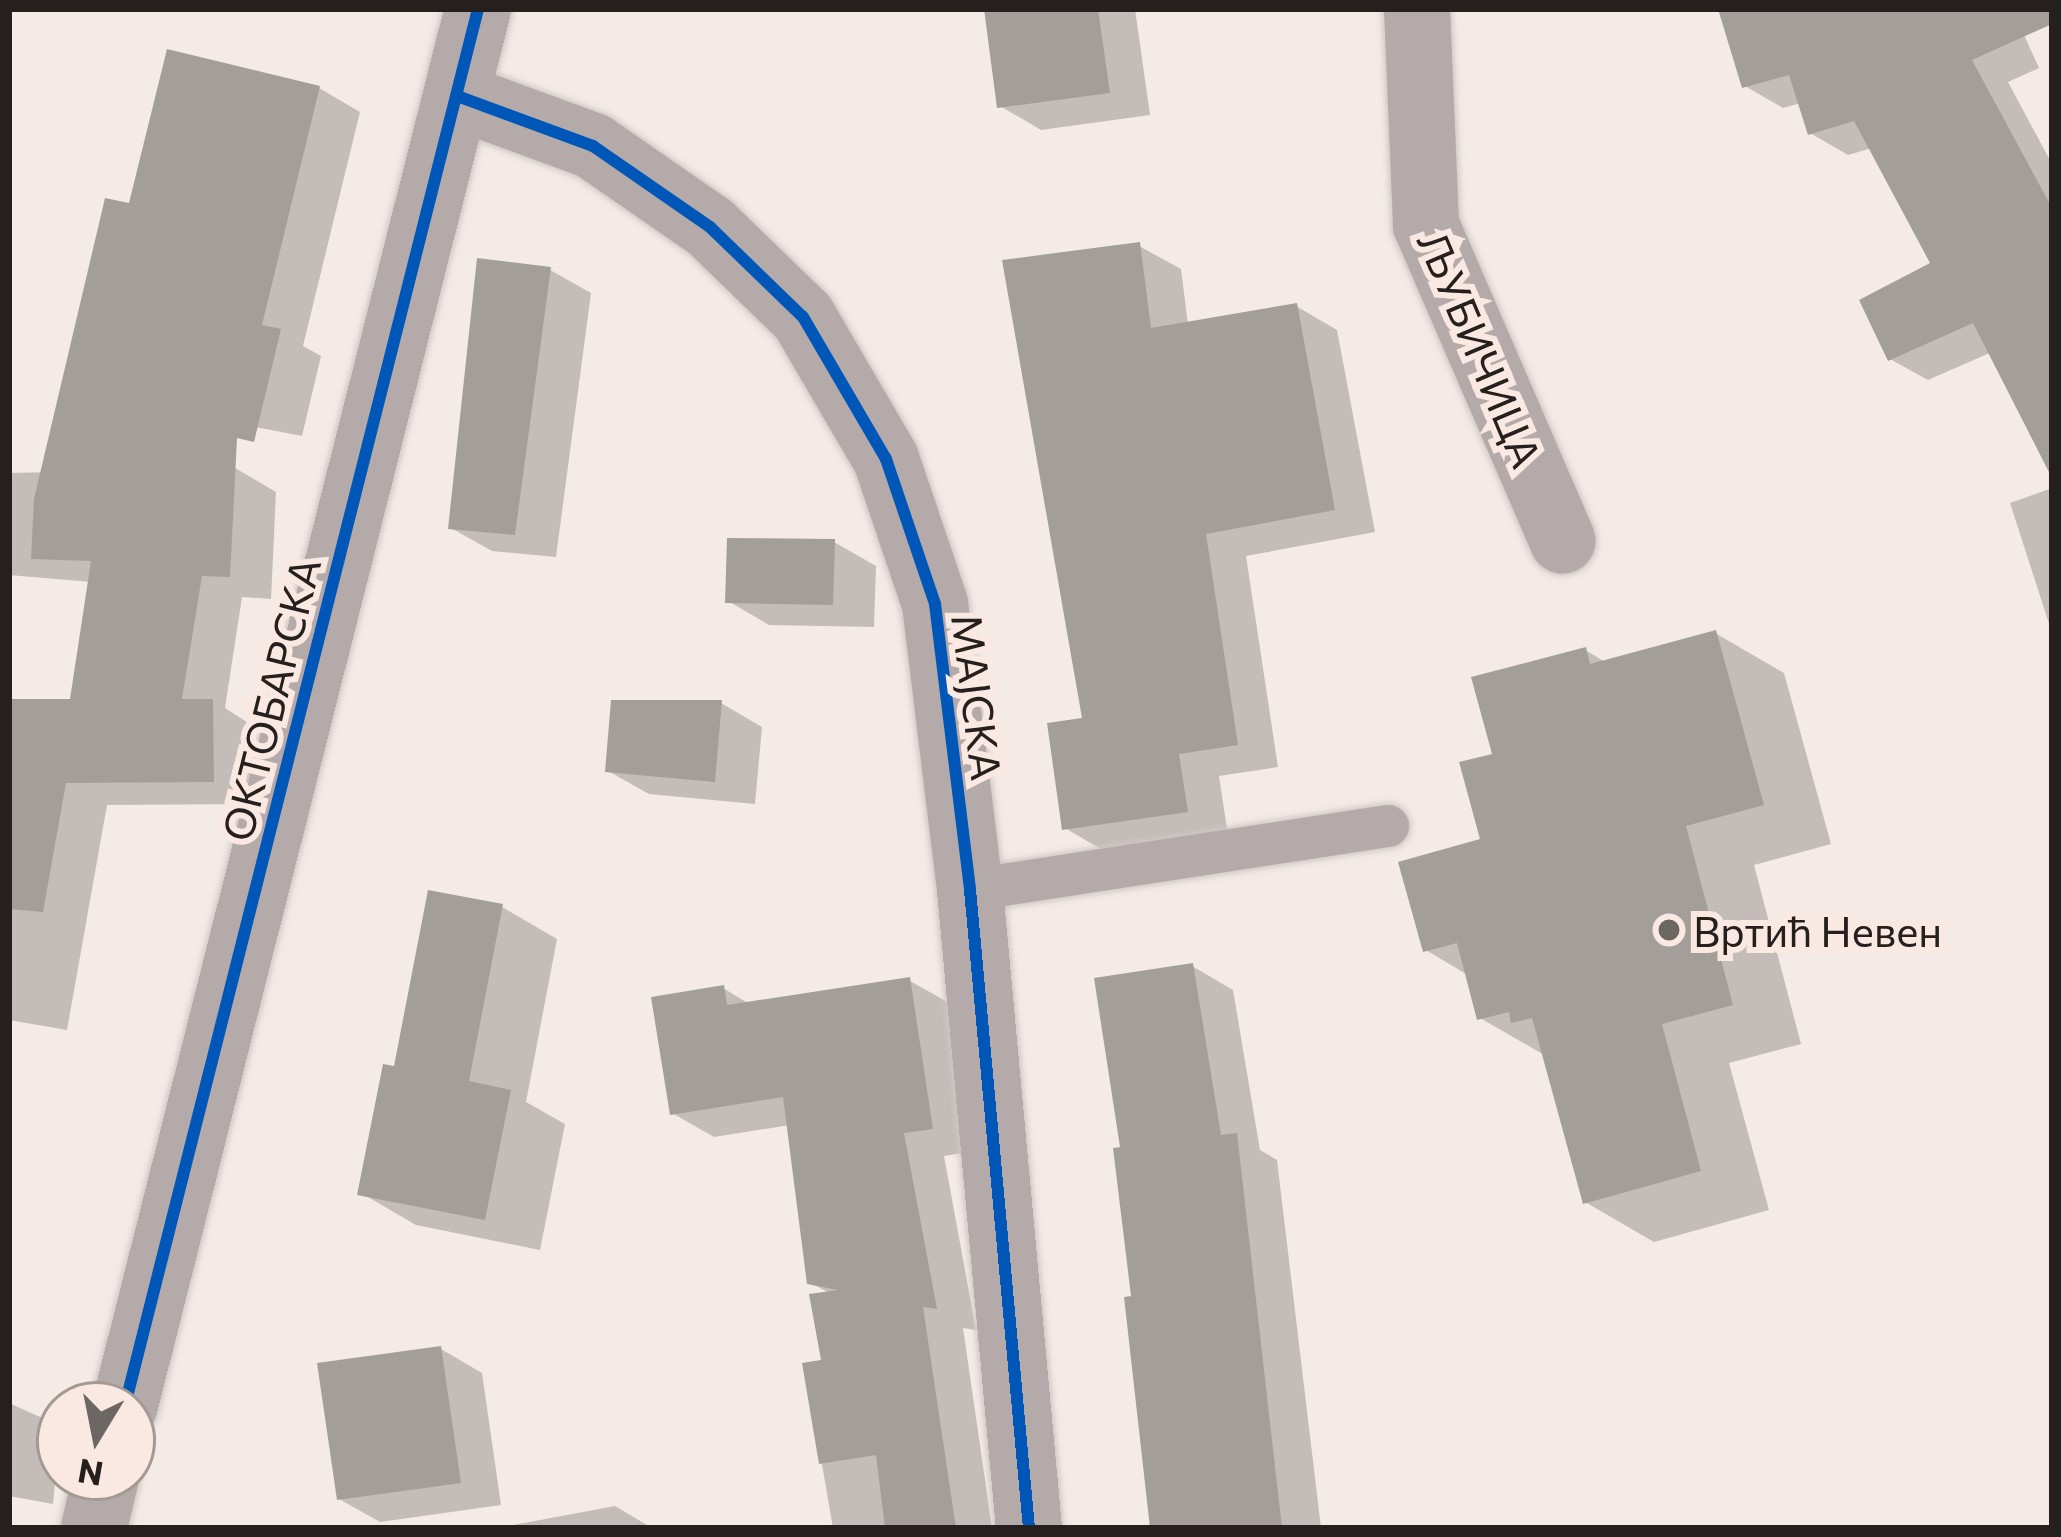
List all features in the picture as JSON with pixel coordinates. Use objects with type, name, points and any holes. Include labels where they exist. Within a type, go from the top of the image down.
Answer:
[{"type":"street","name":"ОКТОБАРСКА","points":[[131,1381],[478,9]]},
{"type":"street","name":"ЉУБИЧИЦА","points":[[1417,9],[1426,225],[1564,541]]},
{"type":"street","name":"МАЈСКА","points":[[457,96],[593,146],[710,226],[802,316],[886,459],[934,604],[970,890],[1028,1528]]},
{"type":"lane","points":[[970,890],[1388,826]]},
{"type":"building","points":[[984,9],[1098,9],[1110,93],[997,108]]},
{"type":"building","points":[[1718,9],[2052,9],[2052,24],[1972,60],[2052,208],[2052,478],[1973,323],[1888,361],[1859,300],[1930,263],[1854,121],[1808,135],[1789,75],[1742,88]]},
{"type":"building","points":[[167,49],[320,86],[262,325],[281,329],[254,442],[237,438],[230,577],[202,576],[182,699],[213,699],[214,782],[66,783],[43,912],[9,909],[9,699],[70,699],[91,561],[31,559],[34,499],[105,198],[129,203]]},
{"type":"building","points":[[1140,242],[1151,328],[1297,303],[1335,510],[1206,534],[1238,745],[1179,754],[1188,812],[1062,830],[1047,723],[1082,718],[1002,260]]},
{"type":"building","points":[[477,258],[551,267],[515,535],[448,529]]},
{"type":"building","points":[[727,538],[835,539],[833,605],[725,603]]},
{"type":"building","points":[[1716,630],[1764,805],[1686,826],[1733,1005],[1662,1024],[1701,1171],[1583,1204],[1532,1018],[1511,1023],[1509,1012],[1477,1020],[1457,943],[1423,952],[1398,862],[1480,839],[1459,762],[1492,754],[1471,677],[1586,647],[1590,664]]},
{"type":"building","points":[[611,700],[722,700],[715,782],[605,772]]},
{"type":"building","points":[[428,890],[503,904],[469,1081],[511,1090],[485,1220],[357,1195],[383,1064],[394,1066]]},
{"type":"building","points":[[1193,963],[1221,1135],[1237,1133],[1282,1528],[1150,1528],[1124,1297],[1131,1296],[1113,1148],[1120,1147],[1094,978]]},
{"type":"building","points":[[910,977],[933,1129],[904,1133],[937,1309],[923,1307],[956,1528],[885,1528],[876,1455],[819,1464],[802,1363],[821,1360],[809,1294],[838,1290],[807,1284],[783,1097],[670,1115],[651,997],[724,985],[727,1005]]},
{"type":"building","points":[[441,1346],[461,1483],[337,1500],[317,1363]]},
{"type":"cycle path","points":[[131,1381],[478,9]]},
{"type":"cycle path","points":[[457,96],[593,146],[710,227],[803,317],[886,459],[935,604],[970,890],[1029,1528]]},
{"type":"place","name":"Вртић Невен","points":[[1669,930]]}]
